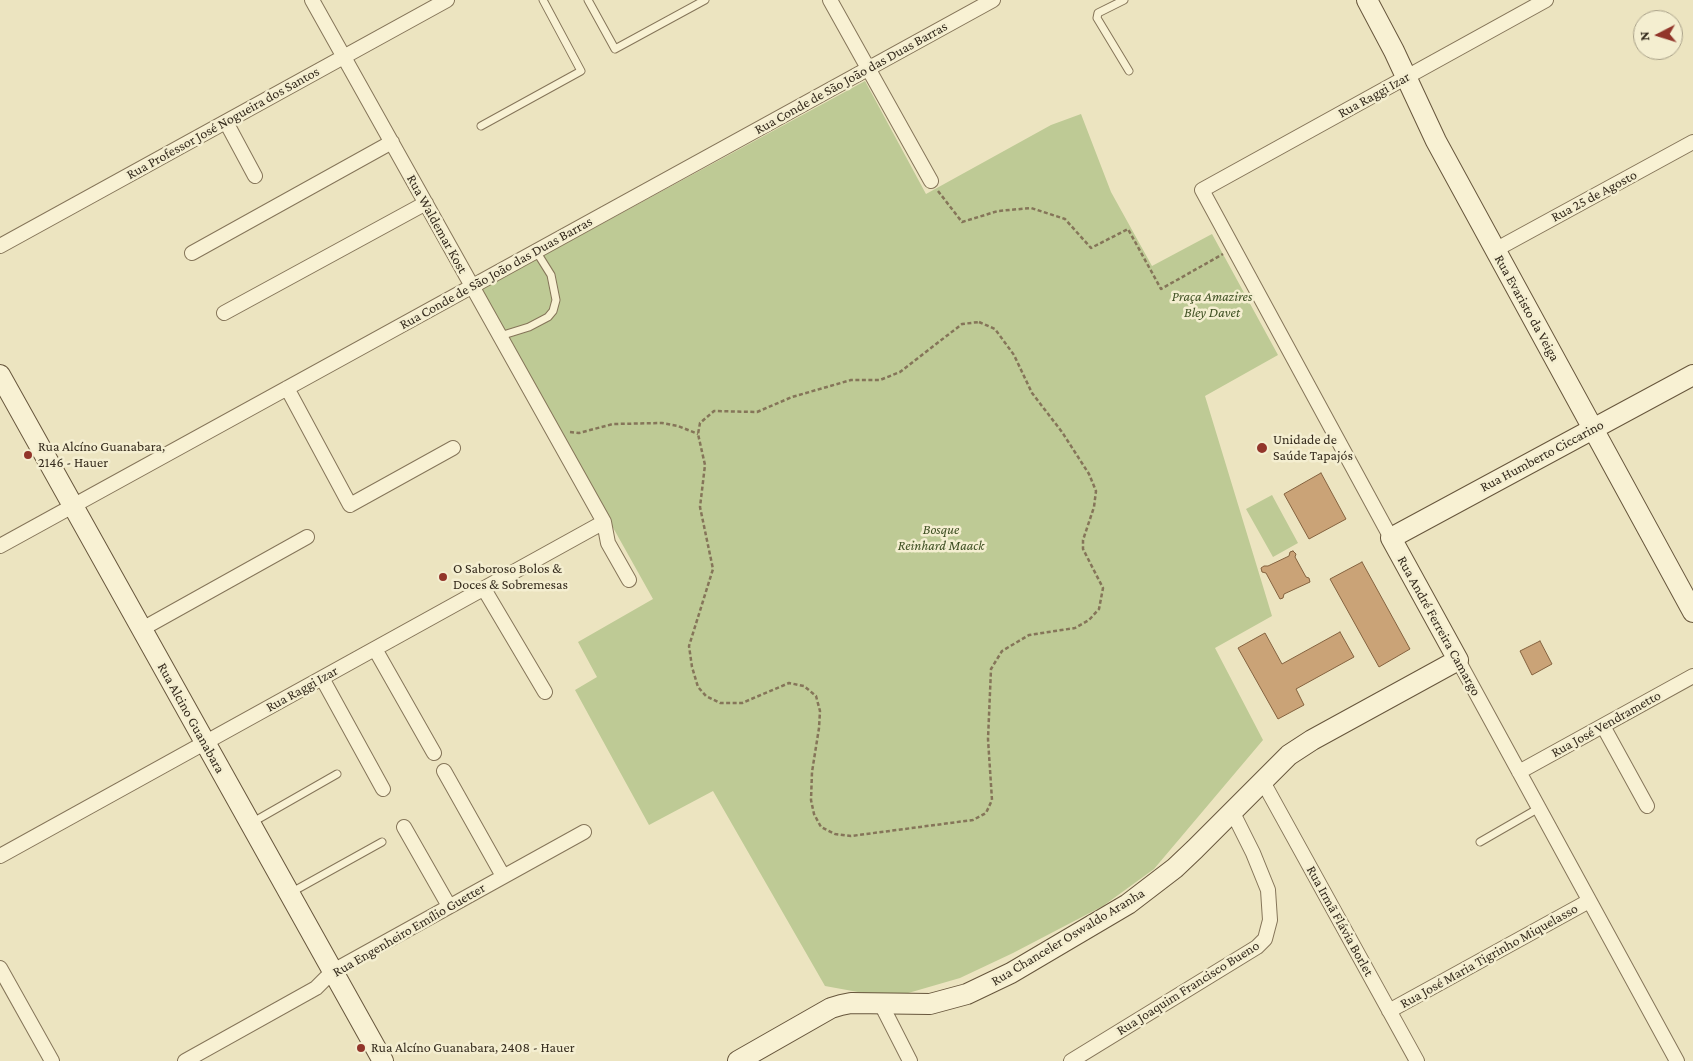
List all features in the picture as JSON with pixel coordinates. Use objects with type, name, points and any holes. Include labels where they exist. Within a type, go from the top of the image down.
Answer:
[{"type":"street","name":"Rua Waldemar Kost","points":[[312,0],[604,522],[608,543],[629,580]]},
{"type":"street","name":"Rua Professor José Nogueira dos Santos","points":[[0,246],[447,0]]},
{"type":"street","points":[[830,0],[930,181]]},
{"type":"street","name":"Rua Conde de São João das Duas Barras","points":[[0,546],[993,0]]},
{"type":"street","name":"Rua Evaristo da Veiga","points":[[1367,0],[1436,141],[1693,612]]},
{"type":"street","name":"Rua Raggi Izar","points":[[1202,190],[1546,0]]},
{"type":"street","points":[[226,122],[255,176]]},
{"type":"street","points":[[192,253],[392,142]]},
{"type":"street","name":"Rua 25 de Agosto","points":[[1495,250],[1693,142]]},
{"type":"street","name":"Rua André Ferreira Camargo","points":[[1202,190],[1677,1061]]},
{"type":"street","points":[[224,313],[426,203]]},
{"type":"street","name":"Rua Humberto Ciccarino","points":[[1391,538],[1693,375]]},
{"type":"street","name":"Rua Alcino Guanabara","points":[[3,387],[73,506],[383,1061]]},
{"type":"street","points":[[287,388],[350,505],[453,448]]},
{"type":"street","name":"Rua Raggi Izar","points":[[0,856],[604,522]]},
{"type":"street","points":[[142,629],[307,537]]},
{"type":"street","points":[[484,589],[545,692]]},
{"type":"street","points":[[375,649],[434,753]]},
{"type":"street","name":"Rua Chanceler Oswaldo Aranha","points":[[738,1061],[836,1006],[851,1003],[930,1004],[949,1000],[974,991],[1011,972],[1128,904],[1175,868],[1262,780],[1289,755],[1306,743],[1458,660]]},
{"type":"street","name":"Rua José Vendrametto","points":[[1519,772],[1693,676]]},
{"type":"street","points":[[322,678],[382,789]]},
{"type":"street","points":[[1603,726],[1647,806]]},
{"type":"street","points":[[444,771],[504,876]]},
{"type":"street","name":"Rua Irmã Flávia Borlet","points":[[1262,780],[1417,1061]]},
{"type":"street","name":"Rua Joaquim Francisco Bueno","points":[[1071,1061],[1257,947],[1265,939],[1270,920],[1268,890],[1256,859],[1232,812]]},
{"type":"street","points":[[404,827],[449,906]]},
{"type":"street","name":"Rua Engenheiro Emílio Guetter","points":[[185,1061],[316,988],[333,971],[584,832]]},
{"type":"street","name":"Rua José Maria Tigrinho Miquelasso","points":[[1389,1011],[1589,901]]},
{"type":"street","points":[[0,968],[52,1061]]},
{"type":"street","points":[[881,1004],[910,1061]]},
{"type":"lane","points":[[481,126],[581,71],[543,0]]},
{"type":"lane","points":[[588,0],[615,49],[705,0]]},
{"type":"lane","points":[[1124,0],[1098,13],[1098,18],[1129,71]]},
{"type":"lane","points":[[500,336],[528,327],[548,317],[553,311],[556,300],[551,275],[536,251]]},
{"type":"lane","points":[[250,824],[338,774]]},
{"type":"lane","points":[[1480,842],[1539,808]]},
{"type":"lane","points":[[289,893],[382,842]]},
{"type":"path","points":[[930,181],[962,222],[998,211],[1032,208],[1065,219],[1091,248],[1128,229],[1161,289],[1234,248]]},
{"type":"path","points":[[979,322],[995,330],[1014,355],[1032,393],[1062,432],[1089,474],[1096,491],[1094,507],[1083,540],[1083,549],[1102,588],[1099,609],[1089,620],[1075,628],[1029,635],[1002,651],[991,669],[988,739],[992,800],[986,813],[973,820],[851,836],[835,834],[821,827],[814,814],[811,800],[812,772],[820,728],[820,711],[816,696],[804,686],[789,683],[742,703],[720,703],[706,696],[698,687],[692,667],[689,646],[713,569],[700,507],[705,466],[698,434],[700,423],[714,411],[757,412],[792,397],[851,380],[880,380],[900,372],[962,324],[979,322]]},
{"type":"path","points":[[563,432],[579,433],[613,424],[662,423],[678,426],[698,434]]},
{"type":"green space","name":"Bosque Reinhard Maack","points":[[865,81],[926,194],[1051,125],[1081,114],[1111,192],[1152,266],[1212,234],[1278,355],[1205,396],[1272,616],[1215,648],[1263,740],[1154,869],[1103,906],[1013,953],[960,978],[891,998],[825,986],[713,791],[649,825],[575,690],[597,677],[578,642],[653,599],[480,290]]},
{"type":"green space","points":[[1272,495],[1298,543],[1273,557],[1246,509]]},
{"type":"building","points":[[1321,473],[1346,519],[1309,539],[1284,494]]},
{"type":"building","points":[[1293,551],[1310,582],[1284,594],[1283,598],[1280,599],[1266,573],[1262,572],[1261,568],[1289,556],[1290,552]]},
{"type":"building","points":[[1362,562],[1410,649],[1379,667],[1330,579]]},
{"type":"building","points":[[1340,632],[1354,657],[1296,689],[1304,705],[1278,719],[1238,648],[1265,633],[1282,664]]},
{"type":"building","points":[[1540,641],[1552,664],[1532,675],[1520,651]]},
{"type":"place","name":"Unidade de Saúde Tapajós","points":[[1262,448]]},
{"type":"place","name":"Rua Alcíno Guanabara, 2146 - Hauer","points":[[28,455]]},
{"type":"place","name":"O Saboroso Bolos & Doces & Sobremesas","points":[[443,577]]},
{"type":"place","name":"Rua Alcíno Guanabara, 2408 - Hauer","points":[[361,1048]]},
{"type":"park label","name":"Praça Amazires Bley Davet","points":[[1212,306]]}]
